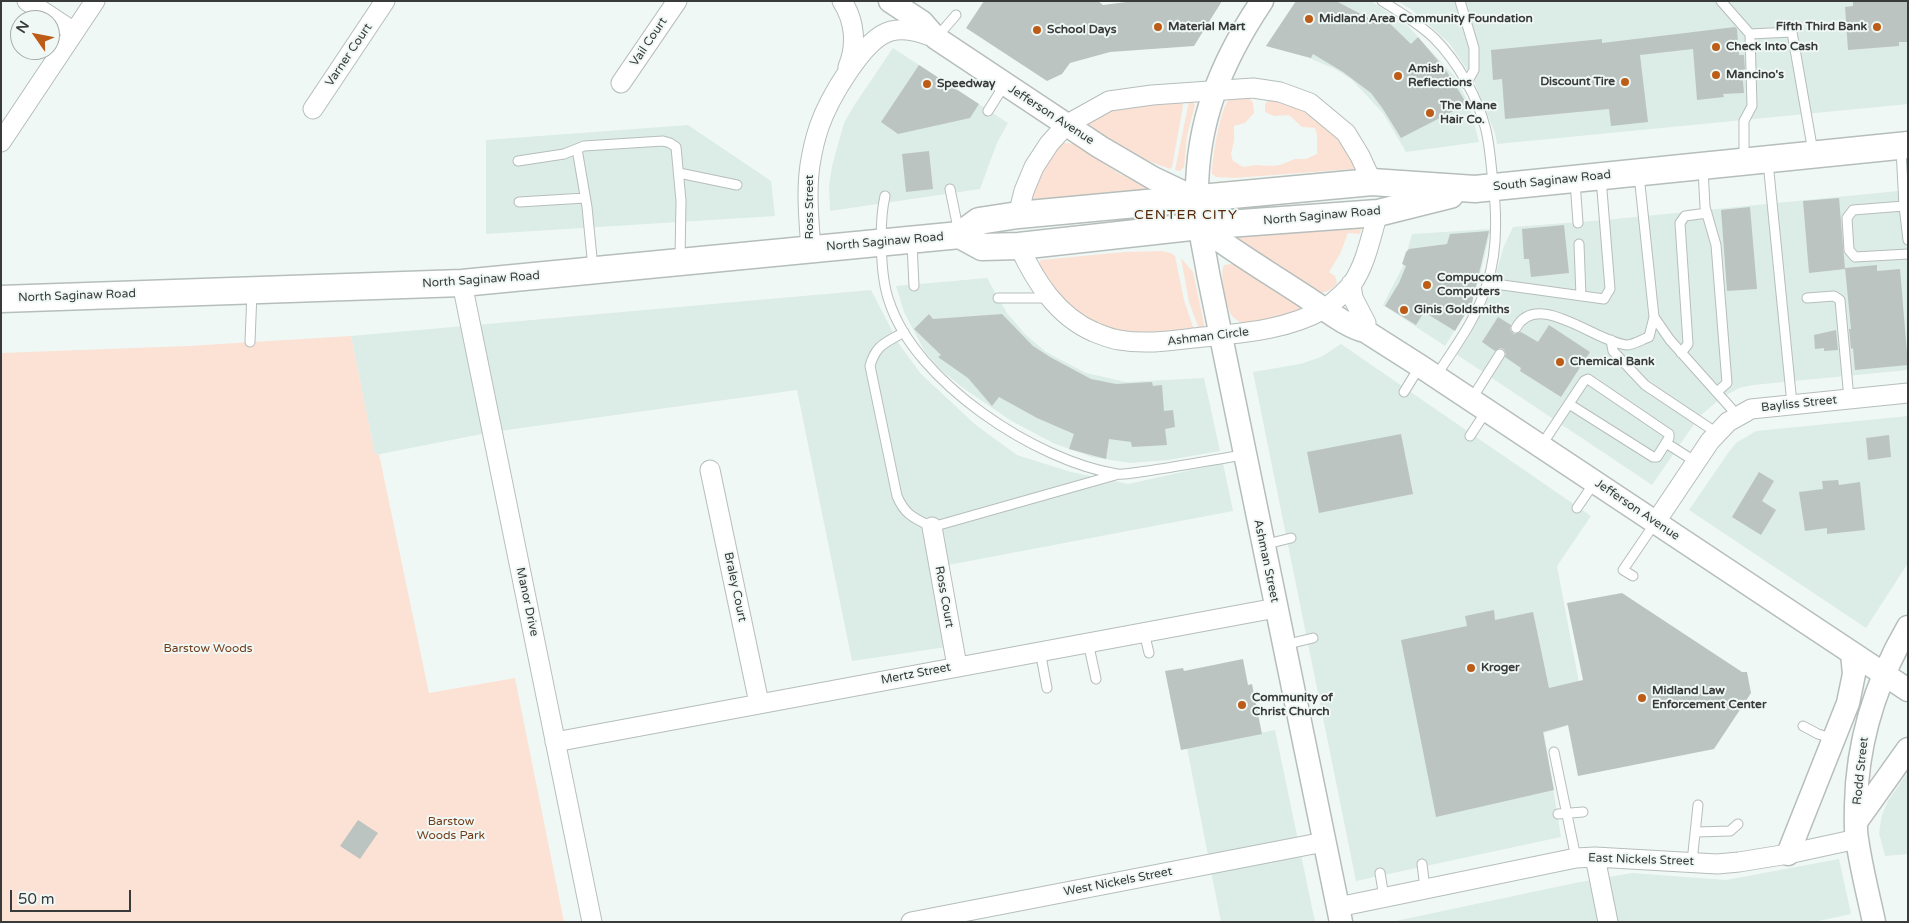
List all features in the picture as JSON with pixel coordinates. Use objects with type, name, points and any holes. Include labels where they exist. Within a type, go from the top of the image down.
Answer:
[{"type":"main road","name":"South Saginaw Road","points":[[1197,199],[1372,182],[1485,188],[1904,146]]},
{"type":"main road","name":"North Saginaw Road","points":[[960,235],[982,247],[1019,246],[1200,226],[1378,213],[1485,188]]},
{"type":"main road","name":"North Saginaw Road","points":[[1,299],[462,283],[811,249],[882,244],[960,235],[979,221],[1018,215],[1197,199]]},
{"type":"street","points":[[27,1],[74,32]]},
{"type":"street","points":[[1,142],[95,1]]},
{"type":"street","name":"Varner Court","points":[[313,109],[385,1]]},
{"type":"street","name":"Vail Court","points":[[622,83],[676,1]]},
{"type":"street","name":"Ross Street","points":[[811,249],[808,191],[812,156],[820,126],[850,63],[854,36],[851,17],[842,1]]},
{"type":"street","name":"Jefferson Avenue","points":[[890,1],[922,22],[936,38],[1066,125],[1128,164],[1197,199]]},
{"type":"street","name":"Ashman Street","points":[[1262,1],[1232,50],[1214,91],[1202,131],[1197,199],[1200,226],[1220,335],[1339,914]]},
{"type":"street","name":"Ross Street","points":[[842,82],[864,50],[886,33],[903,30],[916,31],[936,38]]},
{"type":"street","points":[[1018,215],[1024,191],[1034,167],[1049,144],[1066,125],[1109,101],[1152,95],[1253,88],[1280,92],[1310,103],[1346,133],[1360,156],[1372,182]]},
{"type":"street","name":"Ashman Circle","points":[[1019,246],[1031,271],[1049,298],[1072,319],[1094,332],[1119,340],[1159,342],[1266,330],[1324,309],[1351,284],[1363,262],[1378,213]]},
{"type":"street","name":"Jefferson Avenue","points":[[1200,226],[1227,247],[1358,330],[1365,331],[1480,405],[1908,690]]},
{"type":"street","name":"Manor Drive","points":[[462,283],[592,922]]},
{"type":"street","points":[[1351,284],[1353,298],[1366,323],[1365,331]]},
{"type":"street","name":"Bayliss Street","points":[[1655,523],[1718,433],[1728,422],[1751,409],[1908,394]]},
{"type":"street","name":"Braley Court","points":[[710,470],[759,704]]},
{"type":"street","name":"Ross Court","points":[[932,527],[957,666]]},
{"type":"street","name":"Mertz Street","points":[[555,742],[1276,608]]},
{"type":"street","name":"Rodd Street","points":[[1874,922],[1856,830],[1856,791],[1868,717],[1884,674],[1908,627]]},
{"type":"street","points":[[1788,854],[1834,739],[1852,688],[1854,663],[1852,653]]},
{"type":"street","points":[[1856,830],[1908,749]]},
{"type":"street","name":"East Nickels Street","points":[[1339,914],[1384,897],[1576,858],[1594,857],[1717,864],[1739,862],[1788,854],[1856,830]]},
{"type":"street","name":"West Nickels Street","points":[[911,922],[1324,842]]},
{"type":"street","points":[[1594,857],[1608,922]]},
{"type":"lane","points":[[1382,1],[1434,38],[1451,59],[1466,84],[1486,128],[1485,188],[1496,225],[1494,252],[1488,283],[1478,308],[1465,331],[1428,371],[1404,392]]},
{"type":"lane","points":[[1460,1],[1474,48],[1474,70],[1466,84]]},
{"type":"lane","points":[[1721,1],[1750,34],[1752,106],[1744,121],[1756,160],[1792,404]]},
{"type":"lane","points":[[936,38],[956,15]]},
{"type":"lane","points":[[1750,34],[1792,32],[1813,154]]},
{"type":"lane","points":[[988,111],[1005,84]]},
{"type":"lane","points":[[518,161],[564,154],[584,146],[663,141],[676,147],[681,201],[680,262]]},
{"type":"lane","points":[[1904,146],[1904,206],[1908,240]]},
{"type":"lane","points":[[577,149],[585,198],[593,270]]},
{"type":"lane","points":[[1703,166],[1704,200],[1716,245],[1727,383],[1717,392]]},
{"type":"lane","points":[[1516,328],[1520,320],[1527,315],[1546,312],[1611,340],[1628,345],[1649,337],[1654,317],[1639,172]]},
{"type":"lane","points":[[679,173],[737,185]]},
{"type":"lane","points":[[1488,283],[1604,299],[1610,289],[1601,176]]},
{"type":"lane","points":[[1575,179],[1578,223]]},
{"type":"lane","points":[[950,189],[960,235]]},
{"type":"lane","points":[[884,196],[882,207],[882,244],[885,285],[889,302],[904,332],[923,361],[950,386],[988,416],[1033,444],[1075,463],[1119,474]]},
{"type":"lane","points":[[520,202],[585,198]]},
{"type":"lane","points":[[1904,206],[1852,210],[1847,218],[1849,250],[1856,257],[1908,254]]},
{"type":"lane","points":[[1681,353],[1688,344],[1680,223],[1685,216],[1707,213]]},
{"type":"lane","points":[[912,240],[914,286]]},
{"type":"lane","points":[[1579,244],[1581,296]]},
{"type":"lane","points":[[250,342],[252,290]]},
{"type":"lane","points":[[1807,298],[1834,296],[1840,300],[1849,399]]},
{"type":"lane","points":[[998,298],[1049,298]]},
{"type":"lane","points":[[1654,317],[1681,353],[1738,416]]},
{"type":"lane","points":[[904,332],[882,345],[874,353],[870,366],[897,496],[903,510],[932,527],[1119,474],[1245,454]]},
{"type":"lane","points":[[1611,340],[1613,351],[1645,385],[1718,433]]},
{"type":"lane","points":[[1470,436],[1500,354]]},
{"type":"lane","points":[[1541,446],[1584,381],[1588,380],[1669,434],[1657,457],[1653,457],[1569,404]]},
{"type":"lane","points":[[1666,442],[1696,462]]},
{"type":"lane","points":[[1577,508],[1595,482]]},
{"type":"lane","points":[[1633,576],[1623,570],[1655,523]]},
{"type":"lane","points":[[1263,545],[1291,538]]},
{"type":"lane","points":[[1144,632],[1149,653]]},
{"type":"lane","points":[[1284,645],[1313,638]]},
{"type":"lane","points":[[1088,642],[1096,679]]},
{"type":"lane","points":[[1040,651],[1047,688]]},
{"type":"lane","points":[[1803,726],[1818,734],[1834,739]]},
{"type":"lane","points":[[1554,752],[1562,814],[1576,858]]},
{"type":"lane","points":[[1692,862],[1698,805]]},
{"type":"lane","points":[[1562,814],[1583,812]]},
{"type":"lane","points":[[1696,832],[1730,831],[1738,824]]},
{"type":"lane","points":[[1422,864],[1425,888]]},
{"type":"lane","points":[[1380,873],[1384,897]]},
{"type":"shaded area","points":[[1296,1],[1371,1],[1408,26],[1455,77],[1469,104],[1479,142],[1406,152],[1383,113],[1351,79],[1335,69],[1309,58],[1266,46]]},
{"type":"shaded area","points":[[1398,1],[1908,1],[1908,104],[1497,144],[1495,133],[1472,77],[1449,43],[1412,10]]},
{"type":"shaded area","points":[[893,48],[1008,123],[997,143],[980,189],[830,211],[829,186],[832,166],[844,123]]},
{"type":"shaded area","points":[[688,125],[771,181],[775,216],[486,234],[486,140]]},
{"type":"shaded area","points":[[1908,190],[1908,370],[1753,385],[1739,388],[1721,398],[1699,417],[1652,485],[1456,354],[1489,297],[1504,246],[1513,227],[1605,220]]},
{"type":"shaded area","points":[[1491,229],[1478,283],[1467,310],[1445,346],[1383,305],[1403,266],[1412,234]]},
{"type":"shaded area","points":[[987,278],[1007,313],[1025,334],[1046,352],[1086,373],[1126,382],[1204,378],[1220,451],[1168,460],[1130,463],[1092,457],[1053,443],[1010,420],[963,388],[941,370],[925,352],[904,312],[896,286]]},
{"type":"shaded area","points":[[871,290],[899,344],[921,374],[977,426],[1017,455],[1071,472],[1128,484],[1223,463],[1233,511],[943,566],[960,645],[852,661],[797,390],[492,432],[375,455],[351,336]]},
{"type":"shaded area","points":[[1341,344],[1591,516],[1557,566],[1586,720],[1544,733],[1561,837],[1356,881],[1253,372],[1300,364],[1321,357]]},
{"type":"shaded area","points":[[1908,416],[1908,563],[1866,628],[1689,510],[1736,443],[1756,431]]},
{"type":"shaded area","points":[[1275,730],[1315,922],[1221,922],[1187,748]]},
{"type":"shaded area","points":[[1908,772],[1908,854],[1885,856],[1879,833],[1882,815],[1888,801]]},
{"type":"shaded area","points":[[1839,859],[1851,914],[1814,922],[1391,922],[1575,883],[1632,873],[1726,880]]},
{"type":"green space","points":[[1231,97],[1249,97],[1253,103],[1254,113],[1245,123],[1234,126],[1234,141],[1231,154],[1233,161],[1243,167],[1280,165],[1295,159],[1306,159],[1317,154],[1315,128],[1302,127],[1289,115],[1274,116],[1265,112],[1265,104],[1270,98],[1299,109],[1320,122],[1338,139],[1355,166],[1353,169],[1234,178],[1216,177],[1212,174],[1217,133],[1223,110]]},
{"type":"green space","points":[[1189,101],[1192,101],[1195,105],[1187,136],[1184,167],[1180,171],[1175,170]]},
{"type":"green space","points":[[1182,102],[1183,106],[1172,167],[1170,169],[1127,151],[1088,124],[1088,121],[1108,111]]},
{"type":"green space","points":[[1060,144],[1075,144],[1120,174],[1147,187],[1148,192],[1029,204],[1037,175]]},
{"type":"green space","points":[[1362,224],[1360,234],[1348,233],[1340,254],[1329,272],[1335,276],[1337,283],[1328,291],[1322,293],[1310,292],[1234,242],[1234,236]]},
{"type":"green space","points":[[1161,251],[1175,256],[1184,300],[1194,330],[1130,333],[1096,325],[1064,305],[1037,265],[1041,260],[1124,252]]},
{"type":"green space","points":[[1181,258],[1193,272],[1204,324],[1204,327],[1201,329],[1199,329],[1189,302]]},
{"type":"green space","points":[[1231,264],[1242,267],[1305,304],[1304,311],[1246,325],[1239,321],[1230,312],[1222,276],[1224,265]]},
{"type":"green space","name":"Barstow Woods","points":[[351,336],[375,455],[379,454],[429,693],[515,678],[564,922],[1,922],[1,353],[188,346]]},
{"type":"building","points":[[984,1],[1098,1],[1103,5],[1134,1],[1222,1],[1194,46],[1110,52],[1070,63],[1062,74],[1047,81],[966,28]]},
{"type":"building","points":[[1296,1],[1336,1],[1376,22],[1381,15],[1411,44],[1418,37],[1445,69],[1467,104],[1401,138],[1371,93],[1343,72],[1313,54],[1311,58],[1266,46]]},
{"type":"building","name":"Fifth Third Bank","points":[[1853,1],[1907,1],[1908,42],[1899,42],[1899,46],[1848,50],[1845,7],[1853,6]]},
{"type":"building","points":[[1735,27],[1737,29],[1739,55],[1744,55],[1745,69],[1742,70],[1744,93],[1723,94],[1724,97],[1697,100],[1693,49],[1640,55],[1648,122],[1611,126],[1609,109],[1505,119],[1502,79],[1493,80],[1491,50],[1602,39],[1602,43]]},
{"type":"building","name":"Speedway","points":[[919,65],[979,104],[970,118],[898,134],[881,122]]},
{"type":"building","points":[[929,151],[933,189],[906,192],[902,154]]},
{"type":"building","points":[[1839,198],[1845,269],[1809,273],[1803,201]]},
{"type":"building","points":[[1750,207],[1757,289],[1727,291],[1721,210]]},
{"type":"building","points":[[1564,225],[1569,273],[1531,277],[1529,259],[1524,259],[1522,229]]},
{"type":"building","points":[[1489,231],[1472,303],[1455,331],[1424,312],[1416,325],[1385,306],[1399,283],[1406,266],[1402,264],[1409,249],[1447,244],[1450,234]]},
{"type":"building","points":[[1877,265],[1877,271],[1900,269],[1908,365],[1855,370],[1849,329],[1851,329],[1845,268]]},
{"type":"building","points":[[929,314],[933,319],[1002,314],[1033,346],[1091,379],[1116,384],[1152,382],[1153,386],[1162,385],[1164,411],[1173,410],[1175,427],[1165,429],[1167,445],[1132,447],[1131,442],[1109,439],[1106,459],[1069,449],[1074,434],[1037,418],[999,397],[992,406],[968,378],[938,357],[941,355],[914,329]]},
{"type":"building","points":[[1498,317],[1511,325],[1510,330],[1514,334],[1521,332],[1538,342],[1549,325],[1590,352],[1561,397],[1520,371],[1521,368],[1505,357],[1504,349],[1500,348],[1495,351],[1482,342]]},
{"type":"building","points":[[1836,330],[1838,350],[1824,351],[1824,348],[1815,349],[1814,335]]},
{"type":"building","points":[[1401,434],[1413,494],[1319,513],[1307,452]]},
{"type":"building","points":[[1889,435],[1891,457],[1868,460],[1866,438]]},
{"type":"building","points":[[1759,472],[1774,481],[1762,501],[1776,510],[1761,535],[1732,517]]},
{"type":"building","points":[[1838,480],[1839,485],[1860,482],[1865,530],[1827,534],[1827,528],[1805,531],[1799,492],[1823,489],[1822,481]]},
{"type":"building","points":[[1622,593],[1742,672],[1747,672],[1751,693],[1714,749],[1578,776],[1568,725],[1543,732],[1554,790],[1436,817],[1401,640],[1467,626],[1465,616],[1494,610],[1495,620],[1533,612],[1549,688],[1583,680],[1567,603]]},
{"type":"building","name":"Community of Christ Church","points":[[1243,659],[1248,685],[1252,684],[1262,734],[1181,750],[1165,671],[1183,668],[1184,671]]},
{"type":"building","points":[[358,820],[378,833],[360,859],[340,846]]},
{"type":"place","name":"Midland Area Community Foundation","points":[[1309,19]]},
{"type":"place","name":"Material Mart","points":[[1158,27]]},
{"type":"place","name":"Fifth Third Bank","points":[[1877,27]]},
{"type":"place","name":"School Days","points":[[1037,30]]},
{"type":"place","name":"Check Into Cash","points":[[1716,47]]},
{"type":"place","name":"Mancino's","points":[[1716,75]]},
{"type":"place","name":"Amish Reflections","points":[[1398,76]]},
{"type":"place","name":"Discount Tire","points":[[1625,82]]},
{"type":"place","name":"Speedway","points":[[927,84]]},
{"type":"place","name":"The Mane Hair Co.","points":[[1430,113]]},
{"type":"place","name":"Compucom Computers","points":[[1427,285]]},
{"type":"place","name":"Ginis Goldsmiths","points":[[1404,310]]},
{"type":"place","name":"Chemical Bank","points":[[1560,362]]},
{"type":"place","name":"Kroger","points":[[1471,668]]},
{"type":"place","name":"Midland Law Enforcement Center","points":[[1642,698]]},
{"type":"place","name":"Community of Christ Church","points":[[1242,705]]},
{"type":"district","name":"CENTER CITY","points":[[1186,215]]},
{"type":"park label","name":"Barstow Woods Park","points":[[451,829]]}]
